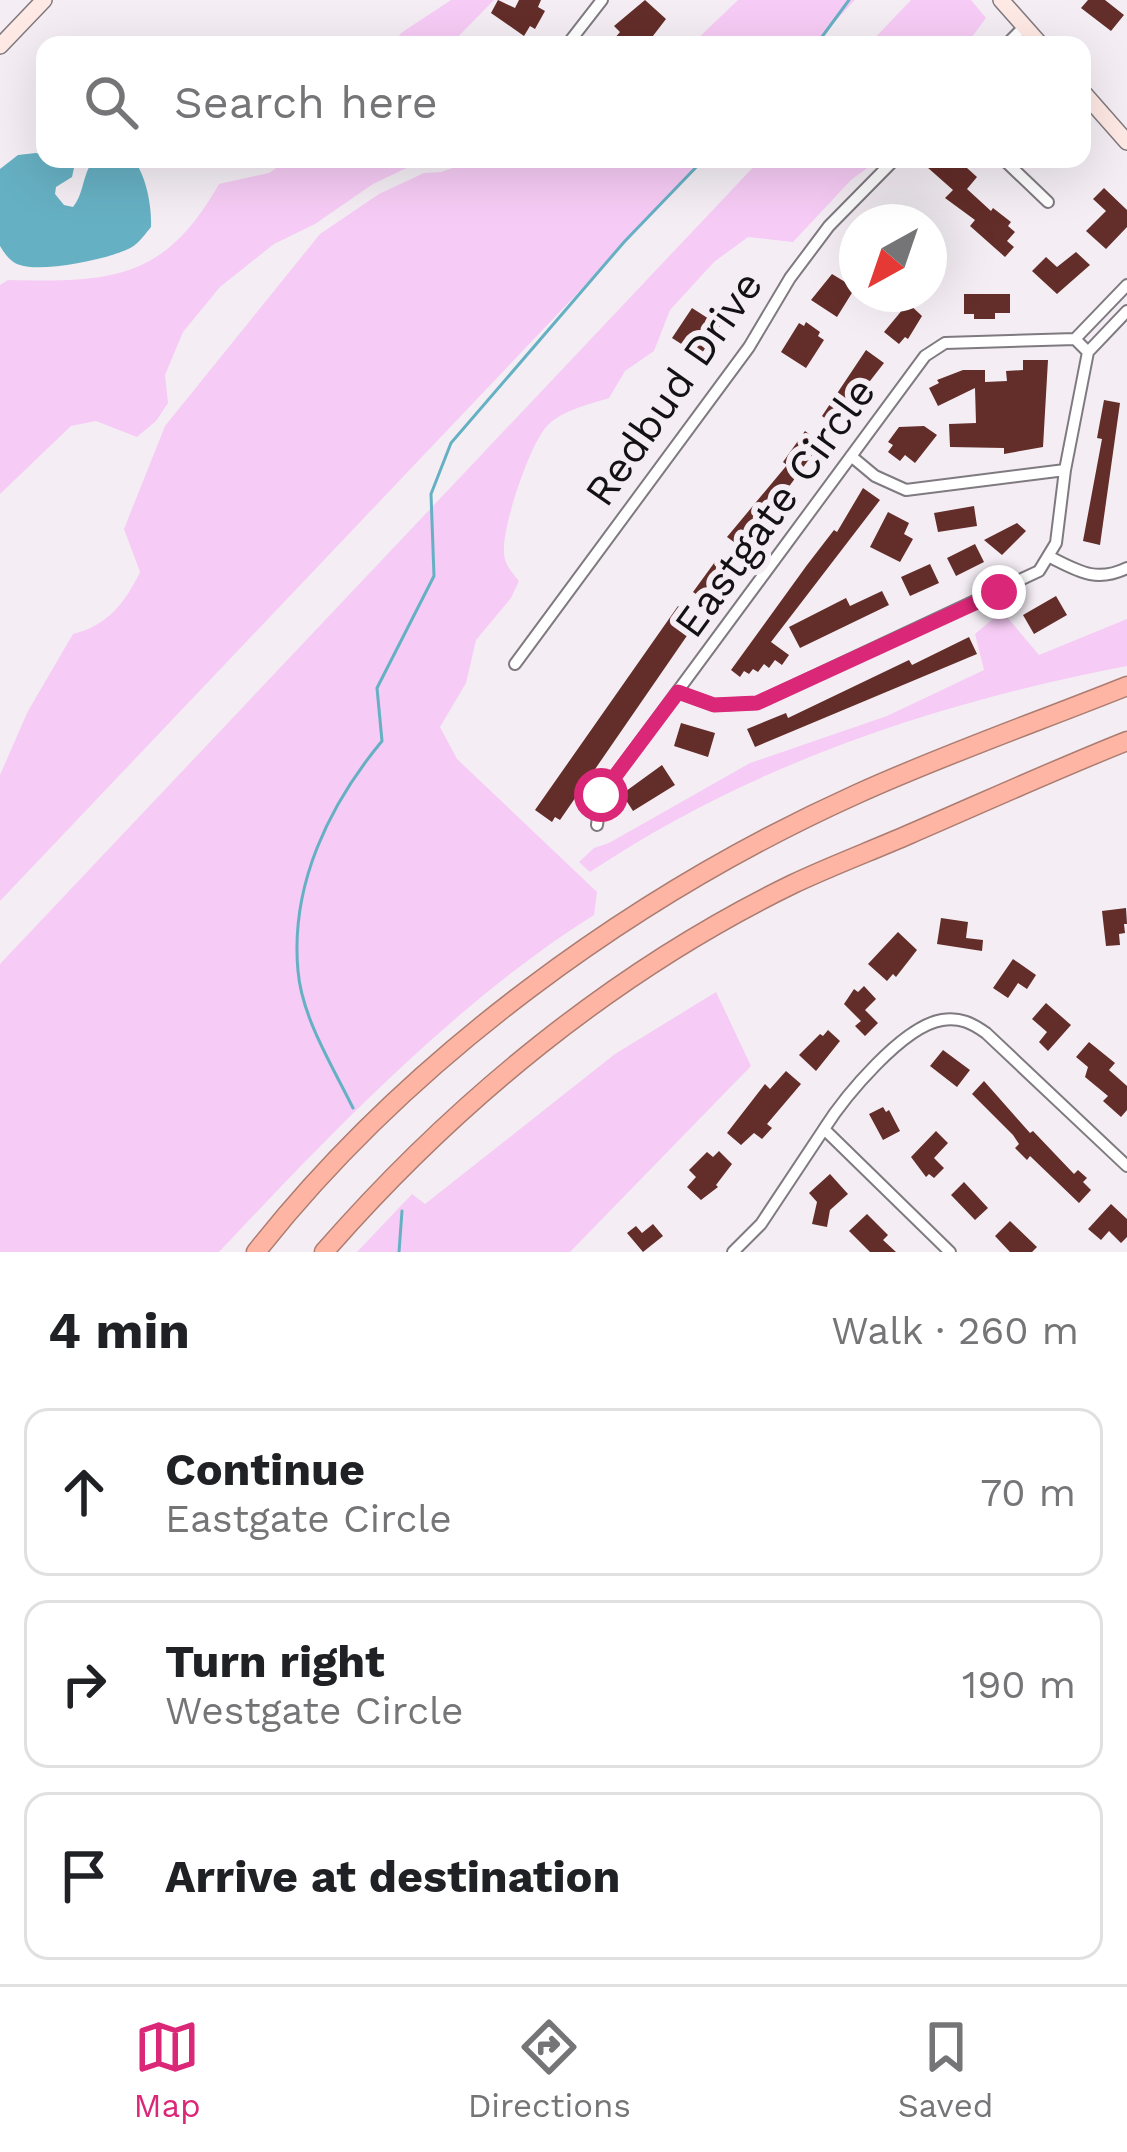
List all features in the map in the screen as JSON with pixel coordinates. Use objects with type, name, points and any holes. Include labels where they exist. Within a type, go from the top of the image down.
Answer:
[{"type":"highway","points":[[256,1252],[342,1155],[450,1052],[588,946],[735,856],[857,794],[1127,686]]},
{"type":"highway","points":[[324,1252],[440,1130],[540,1045],[656,962],[791,885],[1127,741]]},
{"type":"street","points":[[0,46],[44,0]]},
{"type":"street","points":[[574,36],[602,0]]},
{"type":"street","points":[[1001,0],[1033,36]]},
{"type":"street","points":[[1015,36],[1024,26]]},
{"type":"street","points":[[1091,101],[1127,142]]},
{"type":"street","name":"Redbud Drive","points":[[515,664],[749,347],[790,278],[829,226],[886,168]]},
{"type":"street","points":[[1012,168],[1048,202]]},
{"type":"street","points":[[1088,352],[1075,339],[1127,285]]},
{"type":"street","points":[[678,692],[714,705],[757,703],[1026,580],[1056,543],[1064,470],[1088,352],[1127,311]]},
{"type":"street","name":"Eastgate Circle","points":[[597,825],[601,795],[926,356],[945,344],[1075,339]]},
{"type":"street","points":[[851,456],[875,476],[906,490],[1064,470]]},
{"type":"street","points":[[1050,556],[1080,572],[1109,577],[1127,568]]},
{"type":"street","points":[[733,1252],[761,1224],[864,1078],[916,1030],[936,1020],[969,1022],[986,1033],[1127,1166]]},
{"type":"street","points":[[824,1129],[950,1252]]},
{"type":"shaded area","points":[[451,0],[494,0],[459,36],[399,36]]},
{"type":"shaded area","points":[[738,0],[855,0],[821,36],[700,36]]},
{"type":"shaded area","points":[[911,0],[971,0],[986,18],[973,36],[877,36]]},
{"type":"shaded area","points":[[276,168],[406,168],[274,244],[220,287],[183,332],[165,375],[168,403],[137,437],[96,421],[71,426],[0,494],[0,285],[8,280],[77,279],[132,269],[177,240],[219,184]]},
{"type":"shaded area","points":[[452,168],[696,168],[0,901],[0,775],[28,711],[73,634],[114,612],[140,572],[124,529],[165,426],[320,234],[379,194],[424,173]]},
{"type":"shaded area","points":[[752,168],[867,168],[793,242],[748,237],[714,262],[670,310],[654,351],[625,371],[609,398],[569,411],[548,425],[526,465],[505,536],[506,562],[519,581],[476,640],[466,683],[440,727],[457,759],[597,892],[594,915],[543,949],[445,1028],[350,1116],[219,1252],[0,1252],[0,964]]},
{"type":"shaded area","points":[[1002,611],[1039,655],[1127,619],[1127,666],[985,699],[848,742],[715,799],[590,872],[579,862],[594,848],[750,763],[887,716],[984,670],[975,634]]},
{"type":"shaded area","points":[[716,992],[751,1066],[570,1252],[357,1252],[412,1194],[425,1204],[615,1054]]},
{"type":"water","points":[[36,153],[36,168],[74,168],[72,177],[56,187],[55,194],[64,205],[73,207],[89,168],[138,168],[147,191],[151,227],[132,247],[93,260],[44,267],[13,262],[0,246],[0,169],[18,155]]},
{"type":"building","points":[[498,0],[515,8],[519,0],[541,0],[538,7],[545,11],[535,29],[530,26],[524,36],[491,13]]},
{"type":"building","points":[[645,0],[666,19],[653,36],[617,36],[620,32],[614,26]]},
{"type":"building","points":[[1088,0],[1105,0],[1124,15],[1111,31],[1081,8]]},
{"type":"building","points":[[928,168],[967,168],[977,177],[967,189],[1011,222],[1008,226],[1015,232],[1007,241],[1014,247],[1005,257],[970,226],[975,220],[945,198],[953,190]]},
{"type":"building","points":[[1104,188],[1127,210],[1127,227],[1106,249],[1086,231],[1106,211],[1093,199]]},
{"type":"building","points":[[1076,252],[1090,265],[1057,294],[1032,271],[1046,257],[1057,267]]},
{"type":"building","points":[[832,274],[839,278],[837,317],[811,300]]},
{"type":"building","points":[[964,294],[1010,294],[1010,313],[974,319],[974,314],[964,314]]},
{"type":"building","points":[[692,308],[720,326],[700,356],[672,338]]},
{"type":"building","points":[[901,312],[922,316],[908,339],[899,344],[884,332]]},
{"type":"building","points":[[806,322],[824,340],[806,368],[781,352],[799,323],[804,326]]},
{"type":"building","points":[[866,350],[884,363],[835,426],[822,416]]},
{"type":"building","points":[[1023,360],[1048,360],[1043,447],[1004,454],[1004,448],[950,447],[949,424],[976,423],[975,388],[938,406],[929,388],[963,370],[985,370],[985,382],[1007,381],[1006,371],[1023,370]]},
{"type":"building","points":[[1104,400],[1120,403],[1100,545],[1083,541],[1102,439],[1097,438]]},
{"type":"building","points":[[924,426],[937,435],[915,463],[905,455],[900,461],[888,452],[893,445],[888,442],[899,427]]},
{"type":"building","points":[[805,431],[821,443],[785,492],[789,501],[779,515],[771,515],[745,550],[727,537],[787,465],[783,462]]},
{"type":"building","points":[[863,488],[880,500],[771,642],[789,655],[782,665],[775,660],[769,668],[764,664],[758,672],[744,671],[740,677],[731,670],[807,565],[837,532]]},
{"type":"building","points":[[974,506],[977,526],[938,532],[934,513]]},
{"type":"building","points":[[888,512],[909,523],[904,534],[913,539],[900,562],[870,547]]},
{"type":"building","points":[[1017,523],[1026,531],[1002,555],[984,540]]},
{"type":"building","points":[[975,544],[984,562],[956,576],[947,558]]},
{"type":"building","points":[[717,559],[730,569],[706,601],[693,592]]},
{"type":"building","points":[[930,564],[939,583],[910,596],[901,577]]},
{"type":"building","points":[[882,591],[889,605],[800,648],[789,627],[846,598],[850,606]]},
{"type":"building","points":[[1056,596],[1067,615],[1034,634],[1023,615]]},
{"type":"building","points":[[678,606],[695,618],[693,627],[560,820],[555,817],[552,822],[535,810]]},
{"type":"building","points":[[969,637],[977,654],[755,747],[747,729],[786,713],[788,718]]},
{"type":"building","points":[[681,723],[715,733],[708,757],[674,746]]},
{"type":"building","points":[[662,765],[675,785],[633,811],[622,794]]},
{"type":"building","points":[[1126,908],[1120,945],[1106,946],[1102,911]]},
{"type":"building","points":[[941,918],[968,922],[966,938],[983,940],[982,951],[937,944]]},
{"type":"building","points":[[898,932],[917,950],[896,977],[893,974],[887,981],[868,964]]},
{"type":"building","points":[[1013,959],[1036,975],[1027,989],[1018,983],[1008,998],[993,988]]},
{"type":"building","points":[[864,986],[876,999],[865,1010],[878,1023],[865,1036],[855,1026],[861,1021],[844,1004],[854,989],[858,992]]},
{"type":"building","points":[[1046,1003],[1071,1025],[1048,1051],[1039,1042],[1047,1032],[1032,1019]]},
{"type":"building","points":[[828,1030],[840,1041],[816,1071],[799,1055]]},
{"type":"building","points":[[1089,1042],[1115,1063],[1109,1070],[1127,1086],[1127,1110],[1121,1117],[1103,1101],[1108,1096],[1085,1077],[1088,1067],[1076,1057]]},
{"type":"building","points":[[943,1050],[970,1070],[957,1087],[930,1066]]},
{"type":"building","points":[[786,1071],[801,1084],[767,1124],[772,1128],[762,1139],[754,1133],[741,1145],[727,1133],[765,1084],[770,1089]]},
{"type":"building","points":[[984,1081],[1030,1133],[1074,1174],[1078,1170],[1087,1178],[1083,1182],[1091,1190],[1079,1203],[1030,1156],[1027,1160],[1015,1148],[1019,1144],[1013,1135],[972,1094]]},
{"type":"building","points":[[883,1107],[900,1131],[883,1140],[869,1114]]},
{"type":"building","points":[[936,1131],[948,1143],[934,1158],[944,1168],[934,1178],[926,1177],[911,1157]]},
{"type":"building","points":[[719,1151],[732,1164],[718,1187],[701,1200],[687,1187],[696,1177],[689,1170],[707,1152],[713,1157]]},
{"type":"building","points":[[830,1174],[848,1194],[830,1210],[827,1227],[812,1224],[817,1202],[809,1193]]},
{"type":"building","points":[[964,1182],[988,1208],[975,1220],[951,1195]]},
{"type":"building","points":[[1111,1204],[1127,1219],[1127,1237],[1121,1243],[1109,1231],[1101,1240],[1088,1229]]},
{"type":"building","points":[[867,1214],[888,1235],[883,1240],[896,1252],[870,1252],[849,1231]]},
{"type":"building","points":[[1010,1221],[1037,1247],[1032,1252],[1010,1252],[995,1236]]},
{"type":"building","points":[[653,1224],[663,1236],[643,1252],[627,1233],[636,1226],[642,1233]]},
{"type":"waterway","points":[[823,36],[849,0]]},
{"type":"waterway","points":[[353,1108],[305,1006],[298,971],[300,908],[330,819],[382,741],[377,688],[434,576],[431,494],[451,443],[625,241],[695,168]]},
{"type":"waterway","points":[[399,1252],[402,1211]]},
{"type":"route","points":[[601,795],[678,692],[714,705],[757,703],[999,592]]}]
